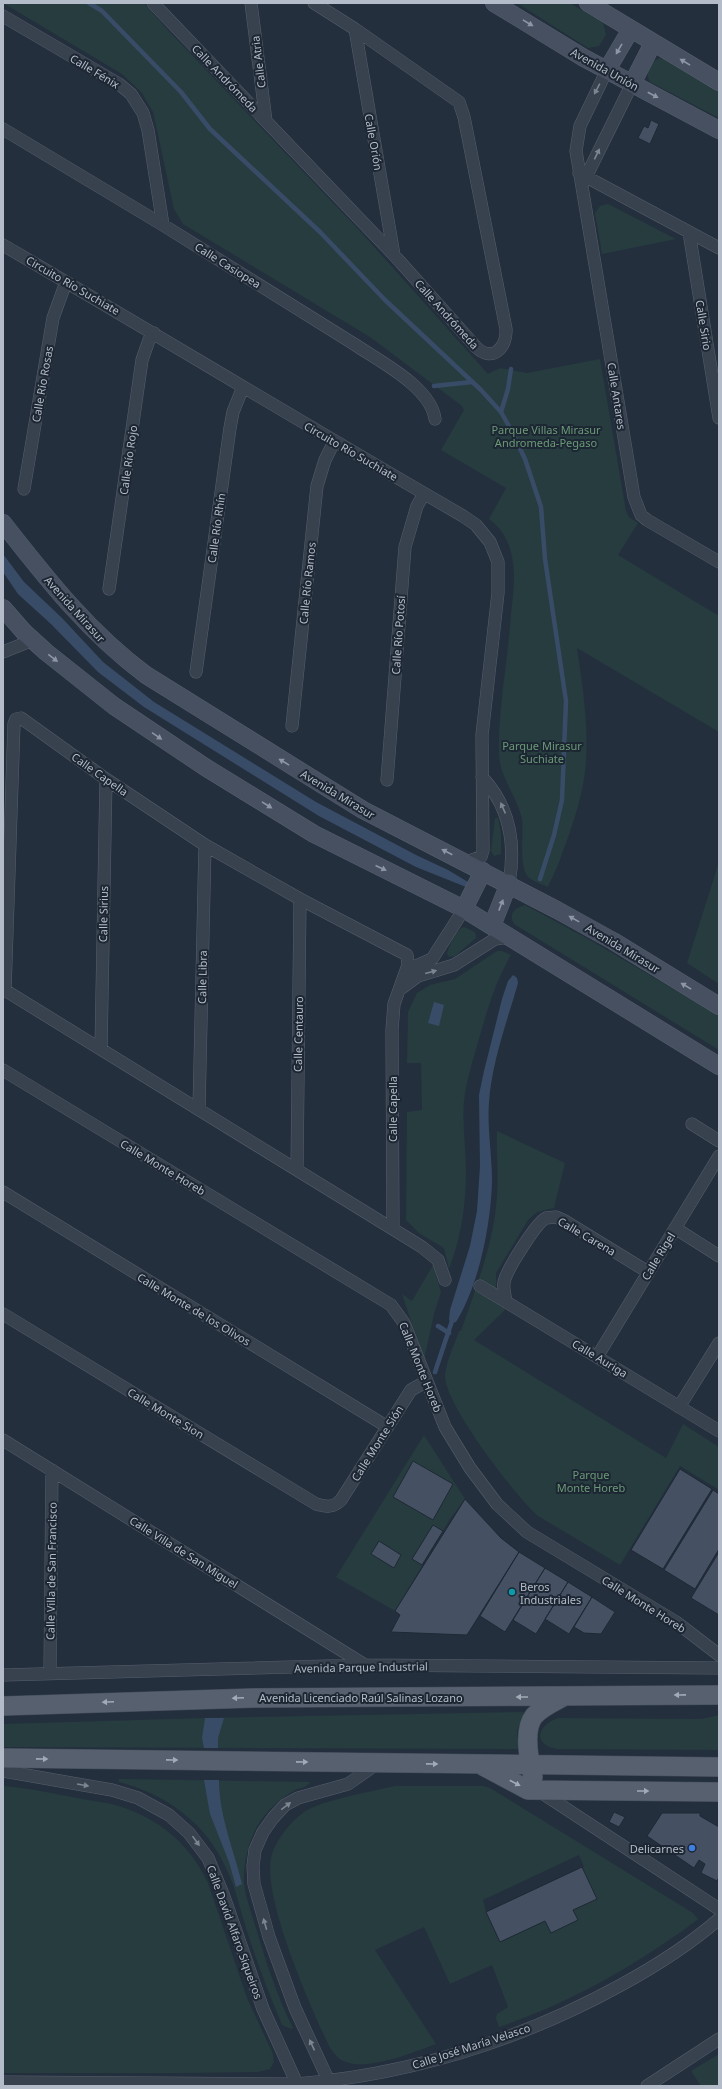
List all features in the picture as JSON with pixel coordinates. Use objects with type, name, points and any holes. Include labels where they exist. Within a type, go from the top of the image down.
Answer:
[{"type":"main road","name":"Avenida Licenciado Raúl Salinas Lozano","points":[[3,1706],[254,1698],[719,1695]]},
{"type":"main road","points":[[539,1790],[530,1765],[529,1732],[532,1720],[542,1709],[564,1696]]},
{"type":"main road","points":[[3,1758],[719,1767]]},
{"type":"main road","points":[[480,1765],[528,1790],[719,1792]]},
{"type":"street","name":"Calle Andrómeda","points":[[153,3],[394,255],[480,351],[492,353],[503,346],[506,341],[506,329],[462,108],[454,98],[355,29],[314,3]]},
{"type":"street","name":"Calle Atria","points":[[251,3],[266,121]]},
{"type":"street","name":"Avenida Unión","points":[[494,3],[607,70],[719,130]]},
{"type":"street","points":[[588,3],[719,82]]},
{"type":"street","name":"Calle Fénix","points":[[3,16],[119,84],[131,94],[143,113],[148,130],[163,225]]},
{"type":"street","name":"Calle Orión","points":[[355,29],[394,255]]},
{"type":"street","points":[[607,70],[631,29]]},
{"type":"street","points":[[653,43],[582,178],[719,248]]},
{"type":"street","name":"Calle Antares","points":[[607,70],[580,126],[576,151],[582,178],[637,506],[641,515],[647,520],[719,562]]},
{"type":"street","name":"Calle Casiopea","points":[[3,129],[163,225],[385,364],[425,396],[434,409],[435,419]]},
{"type":"street","name":"Calle Sirio","points":[[689,232],[719,418]]},
{"type":"street","name":"Circuito Río Suchiate","points":[[3,245],[476,525],[490,542],[498,562],[498,593],[482,735],[483,871]]},
{"type":"street","name":"Calle Río Rosas","points":[[24,489],[53,318],[60,293],[66,282]]},
{"type":"street","name":"Calle Río Rojo","points":[[109,589],[142,360],[149,340],[154,333]]},
{"type":"street","name":"Calle Río Rhín","points":[[196,672],[230,428],[233,412],[243,387]]},
{"type":"street","name":"Calle Río Ramos","points":[[292,726],[317,486],[323,465],[334,442]]},
{"type":"street","name":"Calle Río Potosí","points":[[387,780],[405,547],[417,506],[424,494]]},
{"type":"street","name":"Avenida Mirasur","points":[[3,523],[60,596],[96,634],[122,658],[146,675],[363,810],[509,883],[613,941],[719,1006]]},
{"type":"street","points":[[3,608],[28,636],[114,706],[205,767],[314,834],[464,909],[719,1066]]},
{"type":"street","points":[[3,652],[28,636]]},
{"type":"street","name":"Calle Capella","points":[[4,990],[14,724],[16,719],[25,719],[106,779],[204,846],[300,899],[406,953],[408,957],[407,970],[398,990],[394,1004],[392,1030],[393,1229]]},
{"type":"street","points":[[481,948],[492,926],[509,883],[512,857],[509,823],[496,794],[482,777]]},
{"type":"street","name":"Calle Sirius","points":[[101,1049],[106,779]]},
{"type":"street","name":"Calle Libra","points":[[199,1109],[204,846]]},
{"type":"street","points":[[466,862],[481,857],[483,850]]},
{"type":"street","points":[[407,970],[432,959],[464,909],[483,871]]},
{"type":"street","name":"Calle Centauro","points":[[297,1169],[300,899]]},
{"type":"street","points":[[446,899],[451,913],[448,935]]},
{"type":"street","points":[[398,990],[418,976],[454,965],[495,939],[509,937]]},
{"type":"street","points":[[4,990],[297,1169],[435,1256],[441,1266],[445,1280]]},
{"type":"street","name":"Calle Monte Horeb","points":[[3,1070],[391,1305],[404,1322],[445,1427],[467,1464],[497,1504],[527,1532],[551,1548],[676,1622],[719,1655]]},
{"type":"street","points":[[692,1124],[719,1141]]},
{"type":"street","name":"Calle Rigel","points":[[597,1357],[719,1156]]},
{"type":"street","name":"Calle Monte de los Olivos","points":[[3,1192],[386,1426]]},
{"type":"street","name":"Calle Carena","points":[[506,1301],[503,1284],[506,1276],[534,1230],[546,1218],[556,1217],[565,1221],[648,1272]]},
{"type":"street","points":[[675,1228],[719,1256]]},
{"type":"street","name":"Calle Auriga","points":[[480,1286],[719,1432]]},
{"type":"street","name":"Calle Monte Sion","points":[[3,1314],[316,1504],[330,1507]]},
{"type":"street","points":[[680,1407],[719,1343]]},
{"type":"street","name":"Calle Monte Sión","points":[[330,1507],[336,1505],[341,1500],[386,1426],[411,1390],[426,1381]]},
{"type":"street","name":"Calle Villa de San Miguel","points":[[3,1440],[365,1665]]},
{"type":"street","name":"Calle Villa de San Francisco","points":[[50,1672],[52,1470]]},
{"type":"street","name":"Avenida Parque Industrial","points":[[3,1675],[50,1672],[365,1665],[719,1668]]},
{"type":"street","points":[[330,2083],[295,2008],[269,1937],[254,1884],[253,1866],[255,1850],[263,1832],[285,1805],[298,1798],[348,1784],[378,1763]]},
{"type":"street","name":"Calle David Alfaro Siqueiros","points":[[3,1771],[112,1790],[138,1798],[168,1815],[190,1833],[211,1865],[223,1894],[263,2010],[297,2085]]},
{"type":"street","points":[[539,1790],[719,1909]]},
{"type":"street","name":"Calle José María Velasco","points":[[3,2082],[297,2085],[330,2083],[388,2071],[438,2059],[519,2033],[598,1998],[683,1947],[719,1919]]},
{"type":"street","points":[[650,2085],[719,2039]]},
{"type":"green space","name":"Parque Villas Mirasur Andromeda-Pegaso","points":[[3,3],[144,3],[166,28],[360,231],[488,374],[500,368],[527,373],[600,359],[626,511],[629,517],[638,523],[618,555],[719,616],[719,732],[577,648],[586,723],[587,742],[584,780],[571,830],[548,887],[529,878],[526,873],[522,859],[522,819],[502,770],[499,753],[500,718],[510,632],[514,571],[511,552],[507,541],[497,526],[489,519],[506,488],[441,450],[464,410],[462,406],[370,337],[183,224],[174,209],[153,112],[142,93],[122,74]]},
{"type":"green space","points":[[517,3],[570,3],[603,23],[606,35],[599,46],[588,48]]},
{"type":"green space","points":[[662,58],[719,90],[719,118],[650,82],[648,78],[648,70],[651,63]]},
{"type":"green space","points":[[608,204],[676,239],[602,254],[595,213],[600,206]]},
{"type":"green space","points":[[495,818],[498,818],[501,833],[501,854],[494,856],[491,851]]},
{"type":"green space","points":[[719,862],[719,984],[687,963]]},
{"type":"green space","points":[[525,905],[590,940],[719,1016],[719,1050],[514,924],[512,914],[516,909]]},
{"type":"green space","points":[[464,927],[475,932],[476,938],[455,956],[449,957],[447,954],[453,938],[461,928]]},
{"type":"green space","points":[[497,951],[502,951],[511,955],[500,976],[492,997],[466,1086],[464,1101],[466,1171],[465,1196],[460,1233],[449,1269],[444,1248],[419,1233],[406,1220],[407,1112],[422,1110],[421,1063],[407,1063],[408,1012],[417,993],[430,985],[455,979]]},
{"type":"green space","name":"Parque Monte Horeb","points":[[497,1131],[565,1163],[554,1208],[537,1212],[528,1220],[496,1273],[496,1292],[505,1310],[474,1340],[666,1458],[683,1424],[719,1447],[719,1490],[680,1466],[620,1565],[538,1516],[528,1506],[482,1448],[456,1406],[448,1388],[445,1375],[447,1364],[459,1331],[461,1331],[478,1281],[492,1231],[498,1188]]},
{"type":"green space","points":[[433,1265],[441,1292],[434,1314],[424,1360],[402,1294],[412,1301]]},
{"type":"green space","points":[[424,1435],[465,1499],[450,1519],[395,1611],[336,1577]]},
{"type":"green space","points":[[524,1712],[517,1731],[519,1749],[3,1747],[3,1724],[205,1718]]},
{"type":"green space","points":[[719,1715],[719,1750],[557,1749],[549,1747],[544,1743],[540,1735],[545,1725],[558,1718],[702,1719]]},
{"type":"green space","points":[[119,1779],[310,1782],[306,1786],[295,1790],[281,1800],[272,1807],[261,1820],[250,1842],[244,1876],[246,1895],[277,1991],[293,2028],[291,2029],[282,2025],[255,1955],[233,1883],[218,1852],[196,1824],[183,1813],[153,1794],[119,1782]]},
{"type":"green space","points":[[3,1786],[112,1804],[128,1809],[157,1823],[181,1843],[200,1868],[208,1883],[247,1998],[273,2054],[274,2062],[270,2069],[258,2072],[3,2073]]},
{"type":"green space","points":[[395,1786],[483,1786],[490,1788],[693,1913],[698,1919],[644,1957],[584,1991],[542,2011],[499,2027],[496,2018],[497,2014],[508,2007],[492,1965],[450,1984],[424,1927],[375,1950],[436,2044],[404,2056],[378,2062],[355,2064],[343,2061],[330,2048],[290,1954],[274,1900],[270,1877],[271,1858],[276,1845],[284,1832],[304,1812],[334,1800]],"holes":[[[579,1855],[584,1867],[582,1868],[596,1899],[573,1910],[578,1920],[545,1921],[500,1942],[486,1912],[483,1900]]]},
{"type":"green space","points":[[719,2054],[719,2086],[701,2086],[691,2071]]},
{"type":"water","points":[[3,554],[24,582],[62,618],[103,662],[154,702],[316,802],[416,855],[448,870],[468,882],[466,887],[416,867],[319,816],[144,707],[98,672],[51,624],[18,594],[3,572]]},
{"type":"water","points":[[513,975],[517,978],[518,983],[493,1072],[489,1102],[492,1181],[486,1235],[471,1290],[456,1322],[452,1323],[449,1320],[450,1310],[470,1246],[477,1211],[480,1166],[479,1095],[502,999],[508,981]]},
{"type":"water","points":[[434,1002],[444,1005],[439,1026],[428,1023]]},
{"type":"water","points":[[205,1718],[224,1718],[218,1738],[218,1748],[204,1748],[202,1738]]},
{"type":"water","points":[[204,1780],[219,1780],[221,1807],[242,1884],[236,1887],[229,1862],[210,1814]]},
{"type":"building","points":[[651,120],[659,124],[650,144],[638,138],[644,126],[648,128]]},
{"type":"building","points":[[413,1461],[453,1484],[433,1520],[393,1497]]},
{"type":"building","points":[[680,1469],[712,1489],[663,1569],[631,1550]]},
{"type":"building","points":[[713,1490],[719,1494],[719,1549],[695,1589],[664,1570]]},
{"type":"building","points":[[465,1499],[501,1538],[519,1552],[467,1635],[391,1632],[400,1615],[395,1611]]},
{"type":"building","points":[[433,1525],[443,1531],[422,1565],[412,1559]]},
{"type":"building","points":[[379,1541],[401,1555],[394,1568],[371,1554]]},
{"type":"building","name":"Beros Industriales","points":[[519,1552],[545,1568],[505,1632],[480,1616]]},
{"type":"building","points":[[719,1552],[719,1615],[691,1598]]},
{"type":"building","points":[[545,1568],[568,1582],[536,1634],[513,1620]]},
{"type":"building","points":[[568,1582],[592,1597],[569,1634],[545,1619]]},
{"type":"building","points":[[592,1597],[615,1612],[601,1634],[584,1633],[574,1627]]},
{"type":"building","points":[[614,1812],[625,1817],[619,1827],[609,1822]]},
{"type":"building","name":"Delicarnes","points":[[662,1813],[700,1813],[700,1816],[719,1827],[719,1877],[717,1881],[701,1873],[705,1864],[699,1860],[694,1868],[647,1836]]},
{"type":"building","points":[[582,1867],[597,1899],[573,1910],[578,1920],[551,1933],[545,1921],[500,1942],[486,1912]]},
{"type":"waterway","points":[[89,3],[102,11],[181,92],[210,129],[320,232],[385,300],[481,390],[501,412],[510,428],[525,459],[541,507],[545,559],[566,701],[562,800],[554,835],[540,879]]},
{"type":"waterway","points":[[501,412],[508,389],[511,369]]},
{"type":"waterway","points":[[434,386],[472,382]]},
{"type":"waterway","points":[[435,1372],[453,1318]]},
{"type":"waterway","points":[[438,1326],[449,1333]]},
{"type":"place","name":"Beros Industriales","points":[[512,1592]]},
{"type":"place","name":"Delicarnes","points":[[692,1848]]},
{"type":"park label","name":"Parque Mirasur Suchiate","points":[[542,751]]}]
